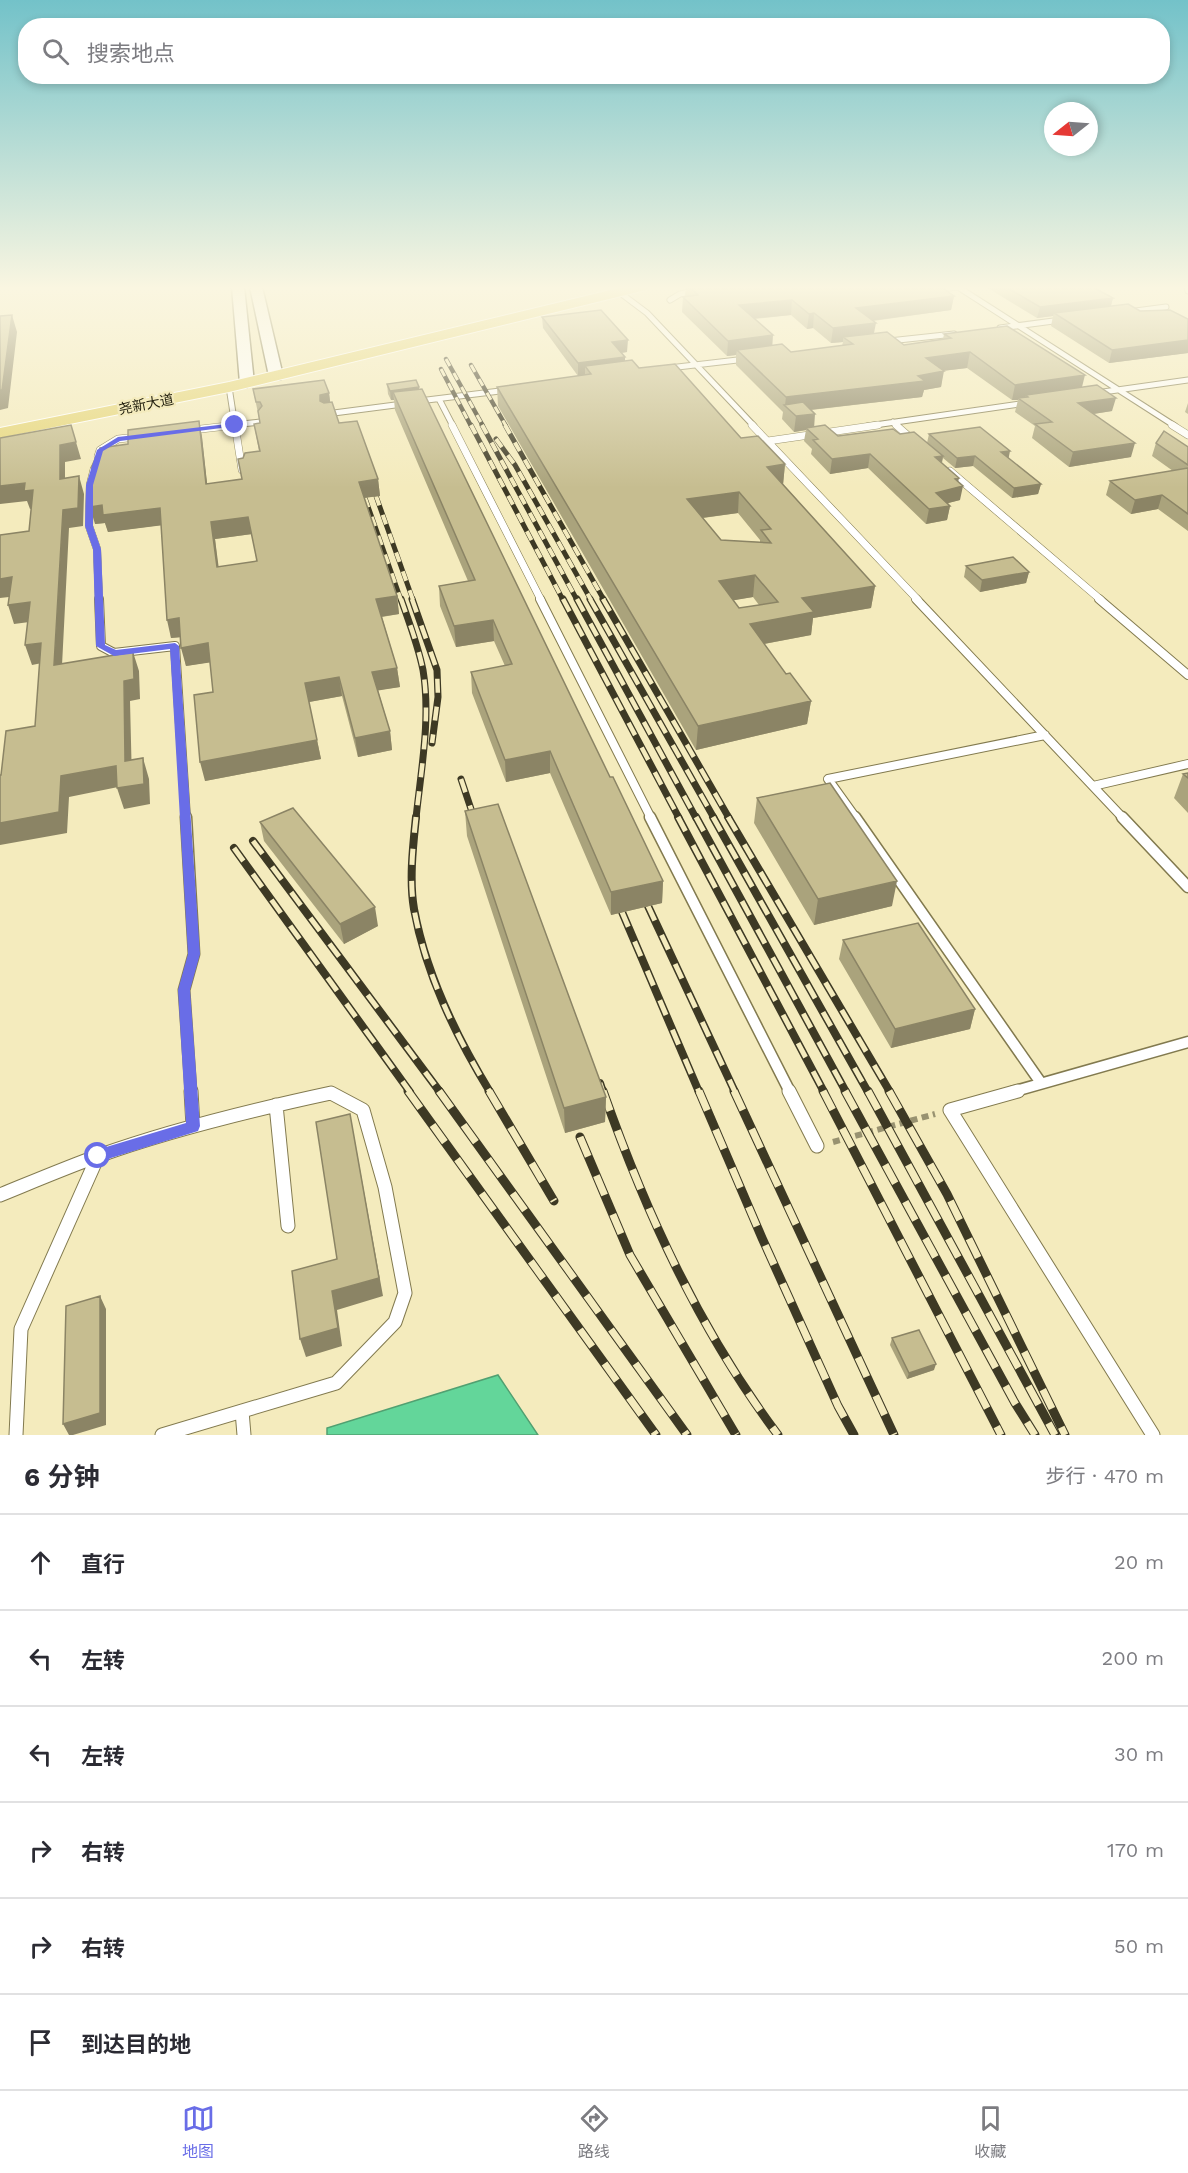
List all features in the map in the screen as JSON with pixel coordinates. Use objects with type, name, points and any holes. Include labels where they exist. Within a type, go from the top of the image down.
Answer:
[{"type":"main road","points":[[245,354],[247,378]]},
{"type":"main road","points":[[271,354],[275,371]]},
{"type":"main road","name":"尧新大道","points":[[0,421],[247,378],[341,354]]},
{"type":"main road","name":"尧新大道","points":[[275,371],[349,354]]},
{"type":"main road","name":"尧新大道","points":[[0,433],[229,387],[247,378]]},
{"type":"lane","points":[[686,354],[1188,887]]},
{"type":"lane","points":[[1061,354],[1188,435]]},
{"type":"lane","points":[[661,369],[753,358]]},
{"type":"lane","points":[[1094,393],[1188,380]]},
{"type":"lane","points":[[229,387],[242,470]]},
{"type":"lane","points":[[326,414],[520,388]]},
{"type":"lane","points":[[439,399],[817,1146]]},
{"type":"lane","points":[[768,441],[1035,402]]},
{"type":"lane","points":[[188,430],[260,422]]},
{"type":"lane","points":[[893,422],[920,445]]},
{"type":"lane","points":[[141,436],[118,439],[100,450],[90,485],[89,526],[97,549],[101,646],[114,653],[175,646],[194,954],[184,990],[193,1126]]},
{"type":"lane","points":[[946,468],[1188,675]]},
{"type":"lane","points":[[1041,1083],[828,779],[1045,735]]},
{"type":"lane","points":[[1093,786],[1188,765]]},
{"type":"lane","points":[[1153,1435],[950,1110],[1188,1042]]},
{"type":"lane","points":[[0,1195],[98,1156],[193,1126],[276,1105],[331,1093],[363,1110],[385,1187],[405,1293],[395,1322],[336,1383],[162,1435]]},
{"type":"lane","points":[[276,1105],[288,1226]]},
{"type":"lane","points":[[16,1435],[21,1329],[98,1156]]},
{"type":"lane","points":[[242,1411],[244,1435]]},
{"type":"path","points":[[817,1146],[950,1110]]},
{"type":"shaded area","points":[[498,1375],[538,1435],[327,1435],[327,1428]]},
{"type":"building","points":[[0,354],[7,354],[2,390],[0,390]]},
{"type":"building","points":[[571,354],[622,354],[625,357],[578,363]]},
{"type":"building","points":[[741,354],[956,354],[926,358],[944,371],[918,376],[925,381],[786,397]]},
{"type":"building","points":[[973,354],[1052,354],[1085,375],[1015,385]]},
{"type":"building","points":[[632,360],[639,368],[675,364],[741,438],[758,436],[785,464],[767,467],[875,586],[802,598],[814,612],[750,624],[786,674],[790,673],[811,701],[698,726],[497,387],[591,374],[585,366]],"holes":[[[739,492],[771,529],[761,530],[771,543],[721,540],[687,499]],[[755,575],[778,602],[739,608],[719,581]]]},
{"type":"building","points":[[324,380],[329,393],[320,395],[320,401],[332,402],[339,423],[357,421],[378,479],[359,482],[397,596],[376,599],[397,668],[372,672],[390,731],[355,738],[339,677],[305,683],[317,740],[200,762],[194,695],[213,692],[208,643],[181,648],[179,618],[167,620],[160,508],[103,515],[102,505],[90,507],[92,466],[100,448],[128,444],[128,430],[199,421],[206,484],[242,479],[238,459],[243,458],[245,453],[260,451],[254,424],[260,423],[258,411],[262,406],[260,402],[256,402],[253,389]],"holes":[[[248,517],[257,561],[217,567],[211,522]]]},
{"type":"building","points":[[416,380],[419,387],[390,391],[387,384]]},
{"type":"building","points":[[1097,385],[1116,398],[1078,403],[1135,443],[1073,452],[1035,424],[1052,422],[1018,398],[1028,397],[1026,395]]},
{"type":"building","points":[[422,389],[610,777],[613,777],[663,881],[611,892],[550,751],[505,760],[471,672],[512,664],[493,620],[454,626],[439,586],[475,580],[393,392]]},
{"type":"building","points":[[803,402],[815,414],[796,416],[784,405]]},
{"type":"building","points":[[71,425],[76,442],[60,445],[60,479],[79,476],[78,508],[63,510],[54,665],[133,652],[134,679],[124,681],[125,761],[143,758],[144,784],[117,788],[116,766],[61,776],[59,812],[0,823],[0,775],[6,731],[35,726],[41,643],[25,645],[30,602],[8,605],[12,577],[0,579],[0,535],[29,531],[33,490],[24,491],[25,483],[0,486],[0,438]]},
{"type":"building","points":[[825,425],[838,436],[893,429],[900,434],[914,432],[943,456],[935,457],[959,478],[955,479],[963,486],[936,493],[950,506],[929,509],[870,454],[832,459],[813,440],[818,439],[806,428]]},
{"type":"building","points":[[980,427],[1010,451],[1001,452],[1041,484],[1014,488],[975,456],[957,458],[929,434]]},
{"type":"building","points":[[1164,431],[1188,447],[1188,465],[1156,443]]},
{"type":"building","points":[[1188,468],[1188,514],[1162,495],[1135,500],[1110,481]]},
{"type":"building","points":[[1013,557],[1029,572],[982,580],[966,566]]},
{"type":"building","points":[[830,783],[897,881],[818,899],[757,798]]},
{"type":"building","points":[[498,804],[606,1097],[564,1108],[465,811]]},
{"type":"building","points":[[293,808],[375,907],[340,924],[260,822]]},
{"type":"building","points":[[918,923],[975,1009],[895,1029],[843,940]]},
{"type":"building","points":[[350,1114],[379,1278],[332,1291],[338,1328],[300,1339],[292,1271],[337,1259],[316,1122]]},
{"type":"building","points":[[100,1296],[100,1413],[63,1424],[66,1306]]},
{"type":"building","points":[[919,1330],[936,1364],[909,1373],[892,1338]]},
{"type":"railway","points":[[446,359],[483,426]]},
{"type":"railway","points":[[471,365],[506,426]]},
{"type":"railway","points":[[441,369],[471,426]]},
{"type":"railway","points":[[471,425],[563,600]]},
{"type":"railway","points":[[482,425],[577,600]]},
{"type":"railway","points":[[505,425],[604,600]]},
{"type":"railway","points":[[496,439],[515,465],[591,600]]},
{"type":"railway","points":[[376,496],[413,600]]},
{"type":"railway","points":[[365,498],[401,600]]},
{"type":"railway","points":[[401,599],[419,652],[425,688],[424,744],[416,818]]},
{"type":"railway","points":[[412,599],[437,670],[438,697],[432,743]]},
{"type":"railway","points":[[563,599],[679,818]]},
{"type":"railway","points":[[577,599],[696,818]]},
{"type":"railway","points":[[590,599],[714,818]]},
{"type":"railway","points":[[603,599],[729,818]]},
{"type":"railway","points":[[461,779],[474,818]]},
{"type":"railway","points":[[416,817],[412,886],[419,934],[434,981],[454,1027],[490,1092]]},
{"type":"railway","points":[[473,817],[476,825]]},
{"type":"railway","points":[[678,817],[824,1092]]},
{"type":"railway","points":[[696,817],[846,1092]]},
{"type":"railway","points":[[713,817],[868,1092]]},
{"type":"railway","points":[[728,817],[890,1092]]},
{"type":"railway","points":[[253,841],[440,1092]]},
{"type":"railway","points":[[234,848],[410,1092]]},
{"type":"railway","points":[[648,906],[735,1092]]},
{"type":"railway","points":[[622,912],[699,1092]]},
{"type":"railway","points":[[600,1083],[603,1092]]},
{"type":"railway","points":[[408,1091],[656,1435]]},
{"type":"railway","points":[[439,1091],[687,1435]]},
{"type":"railway","points":[[489,1091],[554,1201]]},
{"type":"railway","points":[[603,1091],[638,1182],[677,1270],[724,1355],[778,1435]]},
{"type":"railway","points":[[699,1091],[762,1238],[838,1406],[854,1435]]},
{"type":"railway","points":[[734,1091],[894,1435]]},
{"type":"railway","points":[[823,1091],[1001,1435]]},
{"type":"railway","points":[[845,1091],[1015,1403],[1035,1435]]},
{"type":"railway","points":[[868,1091],[1055,1435]]},
{"type":"railway","points":[[889,1091],[947,1194],[1065,1435]]},
{"type":"railway","points":[[580,1137],[630,1255],[736,1435]]},
{"type":"route","points":[[98,1156],[193,1126],[184,990],[194,954],[175,646],[114,653],[101,646],[97,549],[89,526],[90,485],[100,450],[118,439],[235,425]]}]
